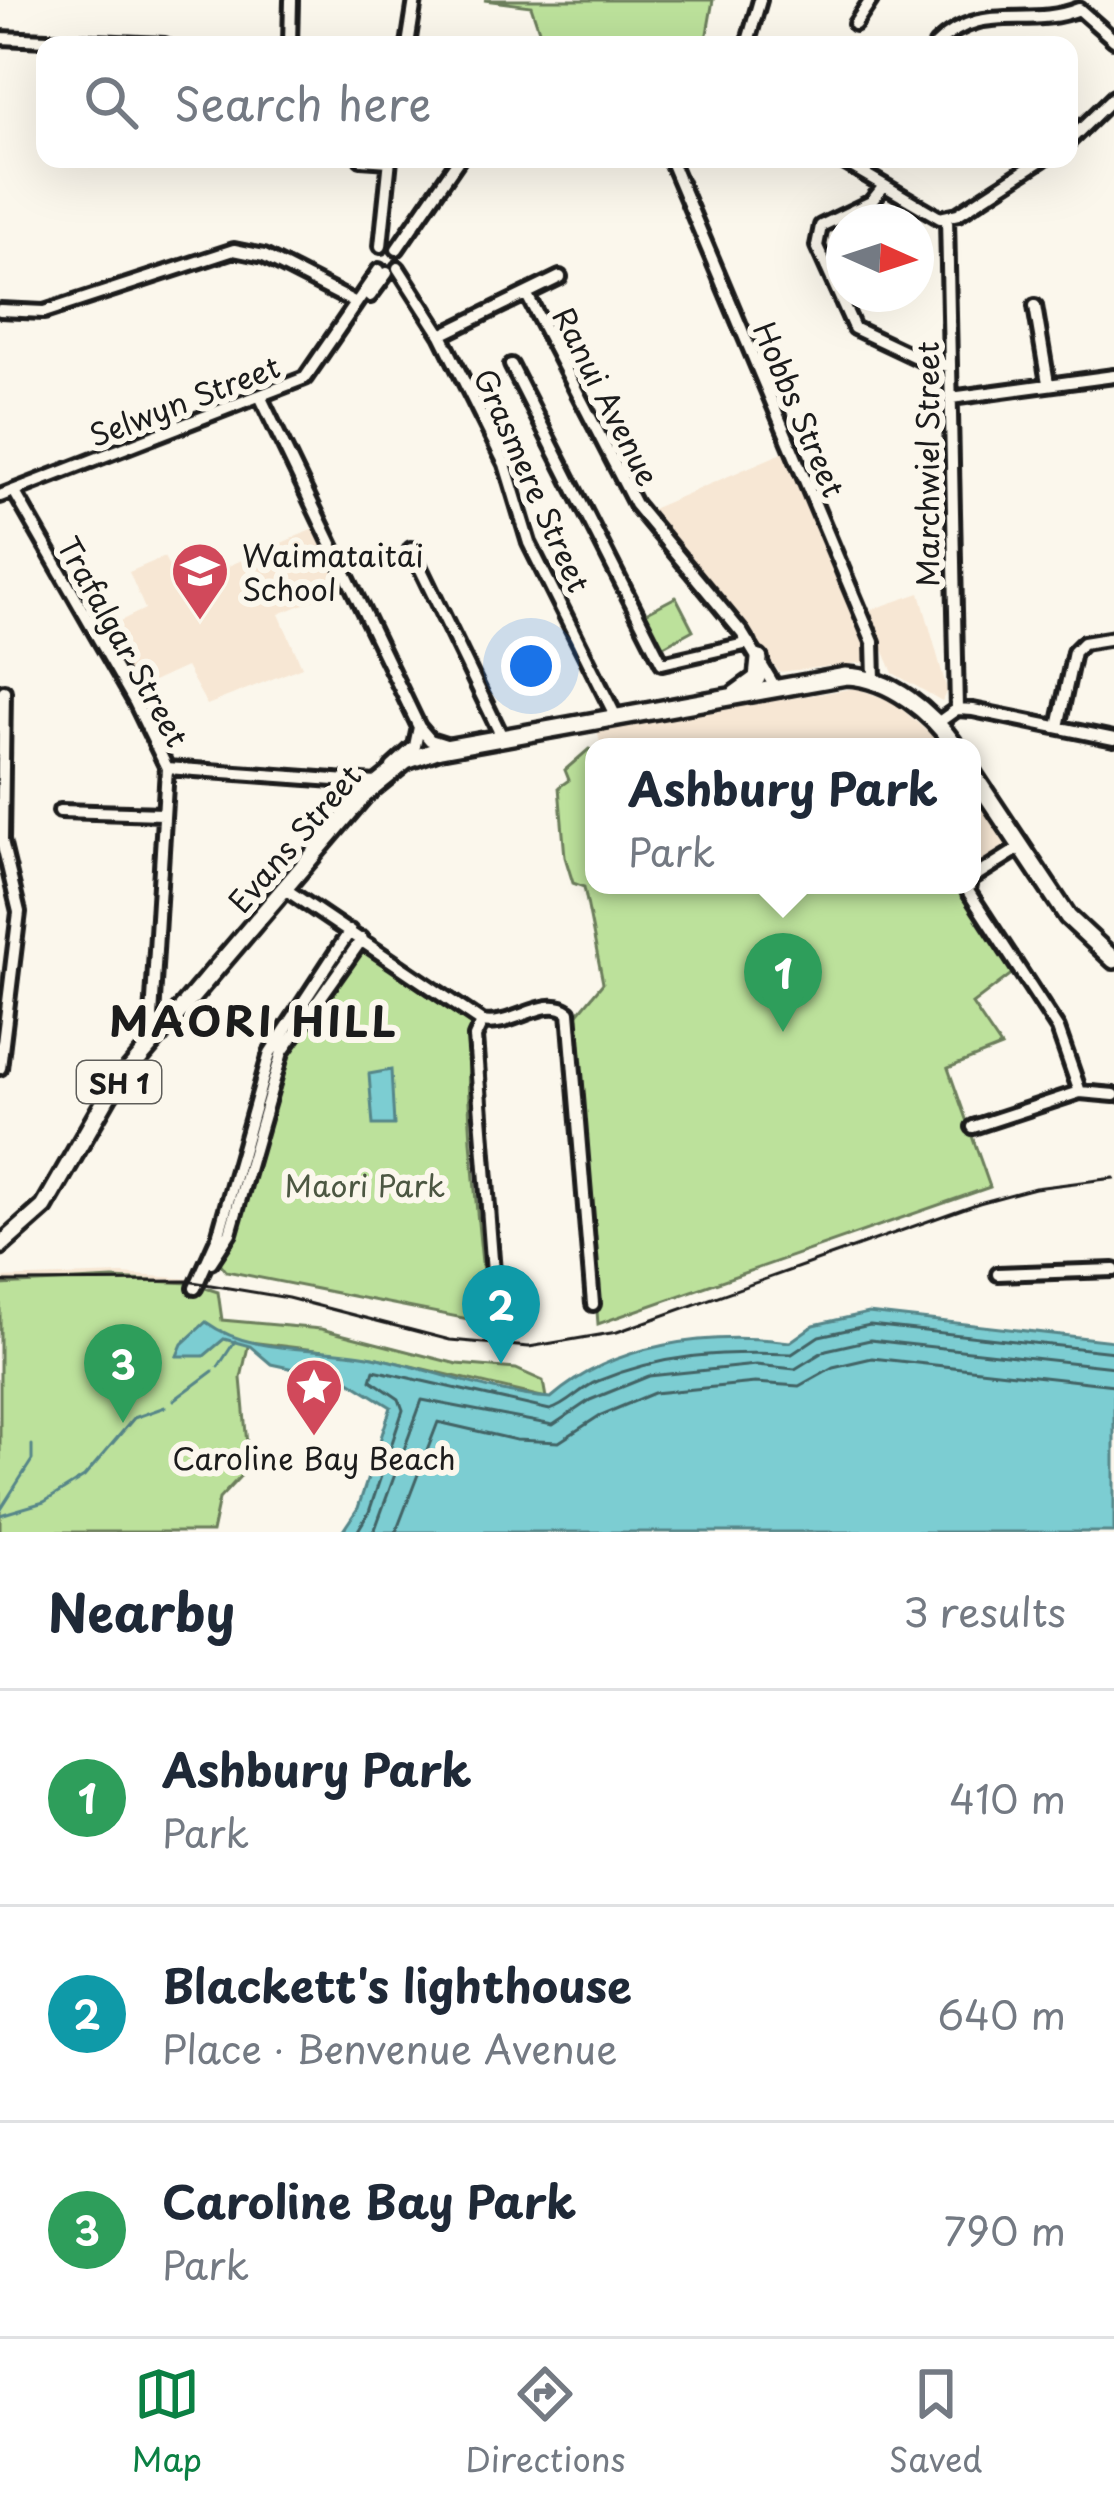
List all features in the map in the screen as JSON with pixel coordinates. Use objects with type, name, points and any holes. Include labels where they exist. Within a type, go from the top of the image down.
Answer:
[{"type":"highway","points":[[733,696],[757,678],[759,659]]},
{"type":"highway","name":"Evans Street","points":[[0,1246],[44,1207],[95,1113],[160,1033],[382,778],[417,756],[452,746],[838,676],[874,679]]},
{"type":"highway","points":[[874,679],[948,738]]},
{"type":"highway","points":[[981,787],[1075,926],[1114,960]]},
{"type":"street","points":[[290,36],[292,0]]},
{"type":"street","points":[[410,36],[416,0]]},
{"type":"street","points":[[750,36],[760,0]]},
{"type":"street","points":[[855,23],[871,0]]},
{"type":"street","points":[[944,36],[981,14],[1079,9],[1090,0]]},
{"type":"street","points":[[1079,9],[1114,40]]},
{"type":"street","points":[[0,38],[36,40]]},
{"type":"street","points":[[1078,132],[1114,97]]},
{"type":"street","points":[[389,168],[381,246],[374,258],[388,271],[453,168]]},
{"type":"street","name":"Hobbs Street","points":[[674,168],[875,649],[874,679]]},
{"type":"street","points":[[856,168],[931,216],[947,218],[1028,168]]},
{"type":"street","points":[[883,187],[871,202],[821,226],[818,251],[854,328],[926,362],[950,366]]},
{"type":"street","name":"Marchwiel Street","points":[[947,218],[952,658],[957,710]]},
{"type":"street","points":[[381,246],[398,249]]},
{"type":"street","points":[[0,310],[44,312],[234,250],[264,256],[356,306]]},
{"type":"street","name":"Selwyn Street","points":[[0,496],[311,374],[356,306],[388,271]]},
{"type":"street","name":"Grasmere Street","points":[[388,271],[441,335],[505,464],[529,543],[616,717]]},
{"type":"street","points":[[441,335],[528,297],[560,277]]},
{"type":"street","name":"Ranui Avenue","points":[[528,297],[635,505],[749,643],[775,687]]},
{"type":"street","points":[[1035,306],[1048,383]]},
{"type":"street","points":[[511,365],[662,663],[749,643]]},
{"type":"street","points":[[951,398],[1114,376]]},
{"type":"street","points":[[260,396],[419,727],[432,742],[452,746]]},
{"type":"street","name":"Trafalgar Street","points":[[14,491],[135,702],[167,768],[152,1017],[160,1033]]},
{"type":"street","points":[[411,549],[502,736]]},
{"type":"street","points":[[1058,728],[1074,652],[1083,643],[1114,638]]},
{"type":"street","points":[[0,1068],[19,912],[1,841],[4,691]]},
{"type":"street","points":[[936,724],[957,710],[1114,739]]},
{"type":"street","points":[[167,768],[349,782],[382,778],[398,757],[415,746],[419,727]]},
{"type":"street","points":[[60,811],[163,814]]},
{"type":"street","points":[[981,875],[1020,848]]},
{"type":"street","points":[[285,889],[482,1022],[508,1022],[549,1005],[569,1012],[592,1304]]},
{"type":"street","points":[[970,894],[1058,1029],[1080,1092]]},
{"type":"street","points":[[208,1265],[270,1053],[350,931]]},
{"type":"street","points":[[195,1288],[230,1233],[282,1052],[362,939]]},
{"type":"street","points":[[482,1022],[475,1037],[497,1325]]},
{"type":"street","points":[[973,1126],[1080,1092],[1114,1096]]},
{"type":"street","points":[[998,1274],[1114,1270]]},
{"type":"shaded area","points":[[787,451],[871,651],[868,662],[779,672],[647,511]]},
{"type":"shaded area","name":"Waimataitai School","points":[[318,527],[347,587],[279,614],[302,667],[207,705],[186,667],[138,689],[101,630],[145,609],[129,572],[164,557],[180,587]]},
{"type":"shaded area","points":[[920,593],[947,690],[942,701],[893,673],[867,611]]},
{"type":"shaded area","points":[[856,688],[894,702],[934,738],[599,738],[597,729]]},
{"type":"shaded area","points":[[981,798],[1013,846],[981,867]]},
{"type":"shaded area","points":[[122,1274],[191,1279],[190,1283],[113,1279],[0,1285],[0,1278]]},
{"type":"green space","points":[[484,0],[713,0],[707,36],[541,36],[531,6]]},
{"type":"green space","points":[[676,597],[693,630],[658,649],[640,616]]},
{"type":"green space","points":[[585,752],[585,892],[573,883],[565,857],[559,787],[569,780],[565,770]]},
{"type":"green space","points":[[585,894],[961,894],[1013,973],[972,1004],[1001,1047],[948,1068],[990,1187],[598,1324],[575,1017],[603,983]]},
{"type":"green space","name":"Maori Park","points":[[361,949],[474,1027],[468,1081],[488,1323],[226,1271],[220,1263],[292,1043]]},
{"type":"green space","points":[[113,1279],[190,1283],[218,1292],[222,1320],[321,1329],[457,1364],[516,1369],[543,1381],[546,1398],[373,1357],[249,1342],[241,1378],[249,1467],[219,1499],[212,1532],[0,1532],[0,1285]]},
{"type":"water","points":[[391,1070],[394,1125],[373,1125],[369,1074]]},
{"type":"water","points":[[868,1313],[1114,1341],[1114,1532],[342,1532],[358,1508],[391,1407],[349,1381],[271,1364],[250,1346],[224,1339],[204,1356],[177,1356],[182,1344],[206,1322],[263,1345],[368,1356],[551,1398],[576,1379],[633,1353],[695,1340],[790,1342],[814,1325]]},
{"type":"waterway","points":[[218,1367],[235,1341]]},
{"type":"waterway","points":[[174,1400],[213,1371]]},
{"type":"waterway","points":[[0,1515],[44,1502],[84,1477],[134,1418],[165,1407]]},
{"type":"waterway","points":[[0,1510],[32,1460],[32,1445]]},
{"type":"railway","points":[[0,1282],[187,1281],[288,1298],[450,1340],[529,1347],[617,1332],[979,1203],[1035,1188],[1114,1178]]},
{"type":"place","name":"Waimataitai School","points":[[200,622]]},
{"type":"place","name":"Ashbury Park","points":[[783,1032]]},
{"type":"place","name":"Blackett's lighthouse","points":[[501,1364]]},
{"type":"place","name":"Caroline Bay Park","points":[[123,1423]]},
{"type":"place","name":"Caroline Bay Beach","points":[[314,1438]]},
{"type":"district","name":"MAORI HILL","points":[[254,1019]]}]
